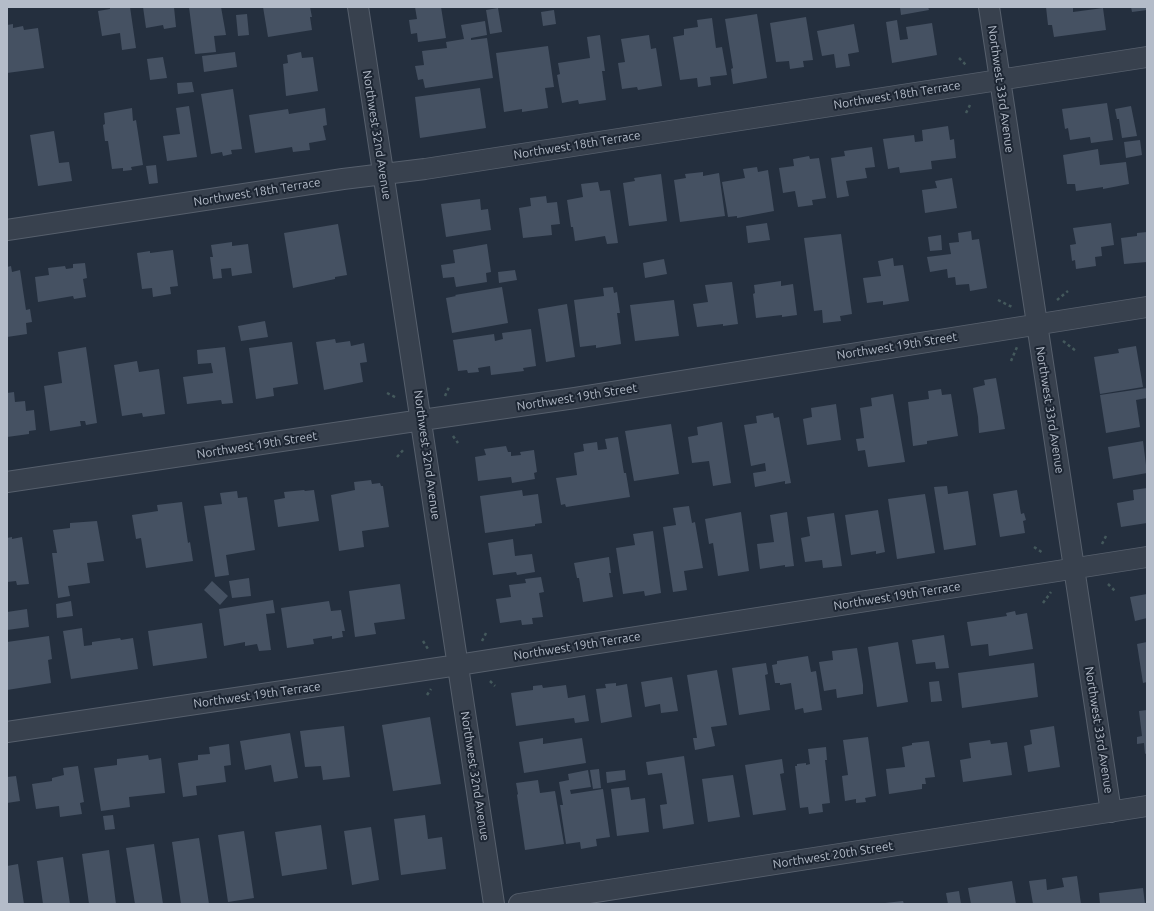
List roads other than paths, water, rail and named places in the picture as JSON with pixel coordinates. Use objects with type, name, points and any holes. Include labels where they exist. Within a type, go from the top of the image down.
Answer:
[{"type":"street","name":"Northwest 32nd Avenue","points":[[358,7],[422,420],[494,904]]},
{"type":"street","name":"Northwest 33rd Avenue","points":[[989,7],[1111,812]]},
{"type":"street","name":"Northwest 18th Terrace","points":[[7,230],[328,181],[425,169],[1147,57]]},
{"type":"street","name":"Northwest 19th Street","points":[[7,482],[575,398],[1147,307]]},
{"type":"street","name":"Northwest 19th Terrace","points":[[7,732],[458,665],[1147,557]]},
{"type":"street","name":"Northwest 20th Street","points":[[519,904],[559,901],[1147,806]]}]
